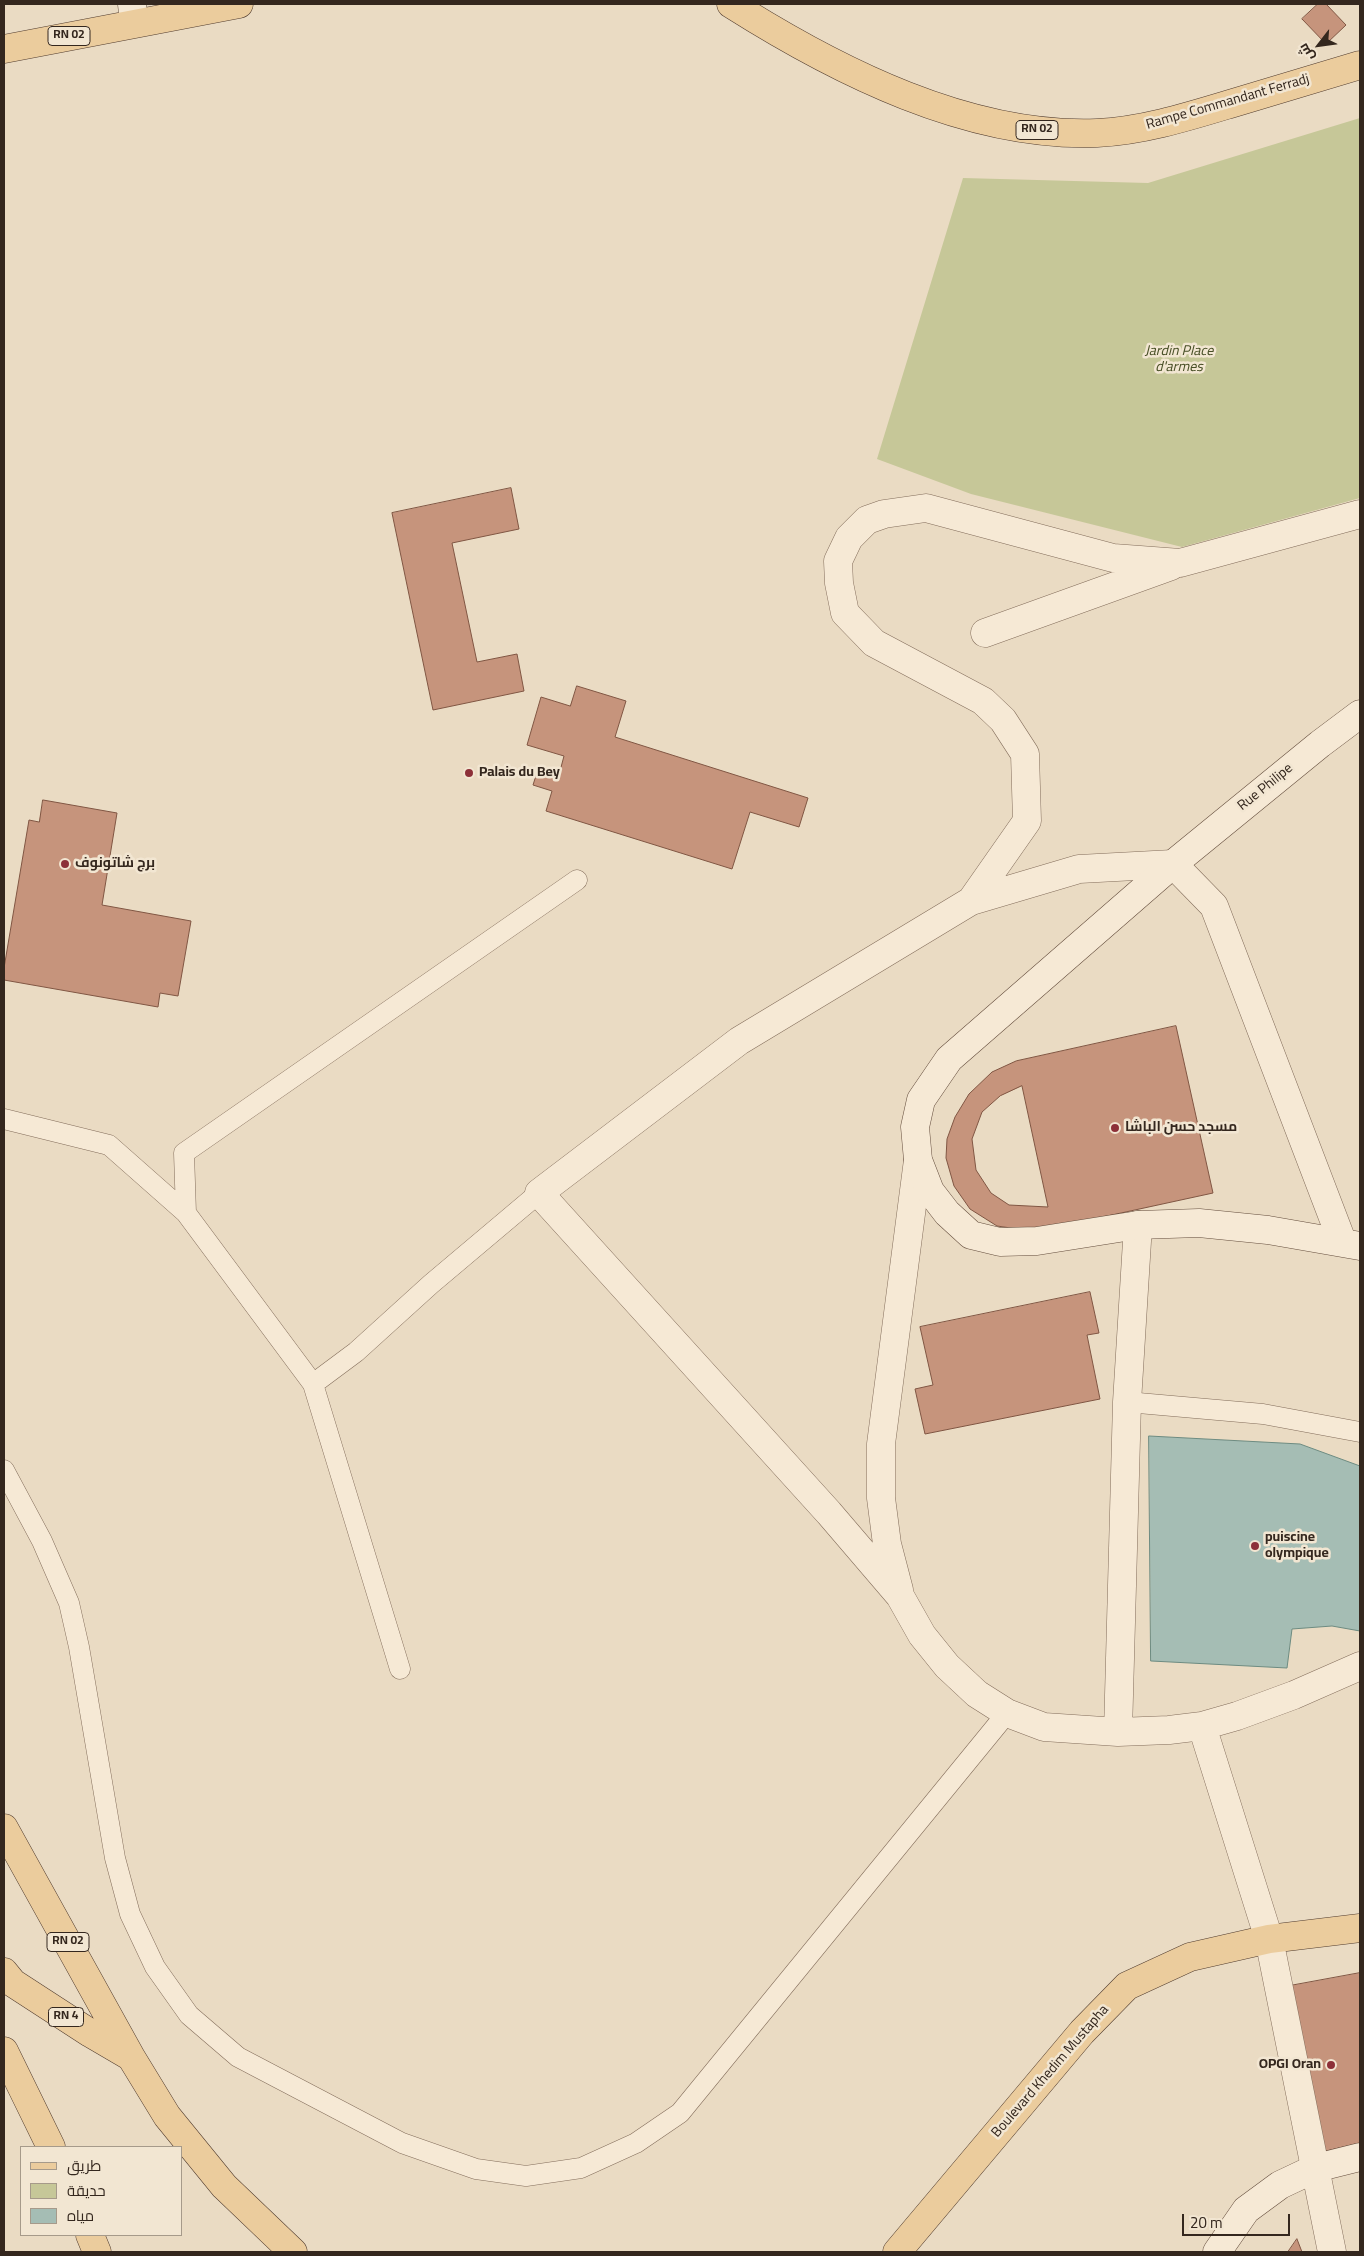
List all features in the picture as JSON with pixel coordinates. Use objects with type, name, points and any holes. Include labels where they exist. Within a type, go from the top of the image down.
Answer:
[{"type":"main road","name":"RN 02","points":[[4,49],[133,14],[239,4]]},
{"type":"main road","name":"Rampe Commandant Ferradj","points":[[731,4],[776,32],[900,94],[954,113],[1004,125],[1050,132],[1098,133],[1139,128],[1185,117],[1360,65]]},
{"type":"main road","name":"RN 02","points":[[4,1828],[131,2057],[167,2116],[224,2186],[294,2252]]},
{"type":"main road","name":"Boulevard Khedim Mustapha","points":[[897,2252],[1082,2032],[1127,1986],[1190,1958],[1268,1939],[1360,1928]]},
{"type":"main road","name":"RN 4","points":[[4,1972],[13,1983],[131,2057]]},
{"type":"main road","points":[[4,2051],[50,2146]]},
{"type":"main road","points":[[4,2066],[49,2146]]},
{"type":"main road","points":[[90,2236],[97,2252]]},
{"type":"street","points":[[971,901],[1027,821],[1025,754],[1003,720],[983,701],[874,643],[844,613],[838,562],[849,538],[867,520],[884,514],[926,508],[1114,558],[1180,563]]},
{"type":"street","points":[[985,634],[1180,563],[1360,514]]},
{"type":"street","name":"Rue Philipe","points":[[918,1160],[915,1127],[921,1100],[949,1059],[1173,864],[1320,744],[1360,714]]},
{"type":"street","points":[[1351,1243],[1214,906],[1173,864],[1079,869],[971,901],[739,1040],[539,1193],[822,1506],[900,1596],[922,1635],[947,1666],[977,1694],[1007,1713],[1044,1727],[1118,1732],[1169,1730],[1202,1726],[1237,1716],[1294,1695],[1360,1666]]},
{"type":"street","points":[[918,1160],[930,1191],[946,1213],[972,1235],[1000,1242],[1037,1241],[1138,1226],[1199,1223],[1268,1230],[1351,1243]]},
{"type":"street","points":[[900,1596],[887,1544],[880,1498],[881,1444],[918,1160]]},
{"type":"street","points":[[1118,1732],[1127,1402],[1138,1226]]},
{"type":"street","points":[[1202,1726],[1268,1939],[1332,2252]]},
{"type":"street","points":[[1217,2252],[1246,2210],[1280,2185],[1316,2168],[1360,2157]]},
{"type":"lane","points":[[186,1213],[184,1153],[577,880]]},
{"type":"lane","points":[[4,1119],[109,1145],[186,1213],[313,1384],[400,1669]]},
{"type":"lane","points":[[313,1384],[356,1352],[431,1284],[539,1193]]},
{"type":"lane","points":[[1127,1402],[1263,1414],[1360,1432]]},
{"type":"lane","points":[[4,1470],[42,1541],[69,1604],[79,1647],[115,1858],[130,1914],[155,1967],[189,2016],[238,2057],[402,2143],[476,2169],[526,2176],[581,2168],[636,2143],[680,2113],[1007,1713]]},
{"type":"green space","name":"Jardin Place d'armes","points":[[1360,118],[1360,498],[1182,547],[971,494],[877,459],[963,178],[1148,183]]},
{"type":"water","name":"puiscine olympique","points":[[1149,1436],[1300,1444],[1360,1466],[1360,1631],[1332,1626],[1292,1629],[1287,1668],[1151,1661]]},
{"type":"building","points":[[1318,4],[1326,4],[1346,25],[1326,44],[1302,19]]},
{"type":"building","points":[[511,488],[519,529],[452,543],[477,662],[517,654],[524,691],[433,710],[392,513]]},
{"type":"building","points":[[577,686],[626,701],[615,737],[808,798],[799,827],[750,812],[732,869],[546,811],[552,791],[533,785],[539,766],[560,771],[564,756],[527,745],[541,697],[570,706]]},
{"type":"building","name":"برج شاتونوف","points":[[43,800],[117,813],[102,905],[191,921],[178,996],[160,993],[158,1007],[4,980],[4,968],[29,820],[39,822]]},
{"type":"building","name":"مسجد حسن الباشا","points":[[1176,1026],[1213,1193],[1052,1228],[1025,1230],[997,1226],[970,1209],[954,1186],[946,1158],[947,1139],[955,1117],[969,1094],[992,1072],[1016,1061]],"holes":[[[1022,1086],[1048,1207],[1009,1205],[991,1193],[976,1170],[972,1139],[982,1112],[1000,1096]]]},
{"type":"building","points":[[1090,1292],[1099,1333],[1087,1335],[1100,1399],[925,1434],[915,1389],[933,1385],[920,1327]]},
{"type":"building","name":"OPGI Oran","points":[[1360,1973],[1360,2143],[1322,2152],[1284,1987]]},
{"type":"building","points":[[1297,2239],[1302,2252],[1288,2252]]},
{"type":"place","name":"Palais du Bey","points":[[469,773]]},
{"type":"place","name":"برج شاتونوف","points":[[65,864]]},
{"type":"place","name":"مسجد حسن الباشا","points":[[1115,1128]]},
{"type":"place","name":"puiscine olympique","points":[[1255,1546]]},
{"type":"place","name":"OPGI Oran","points":[[1331,2065]]}]
